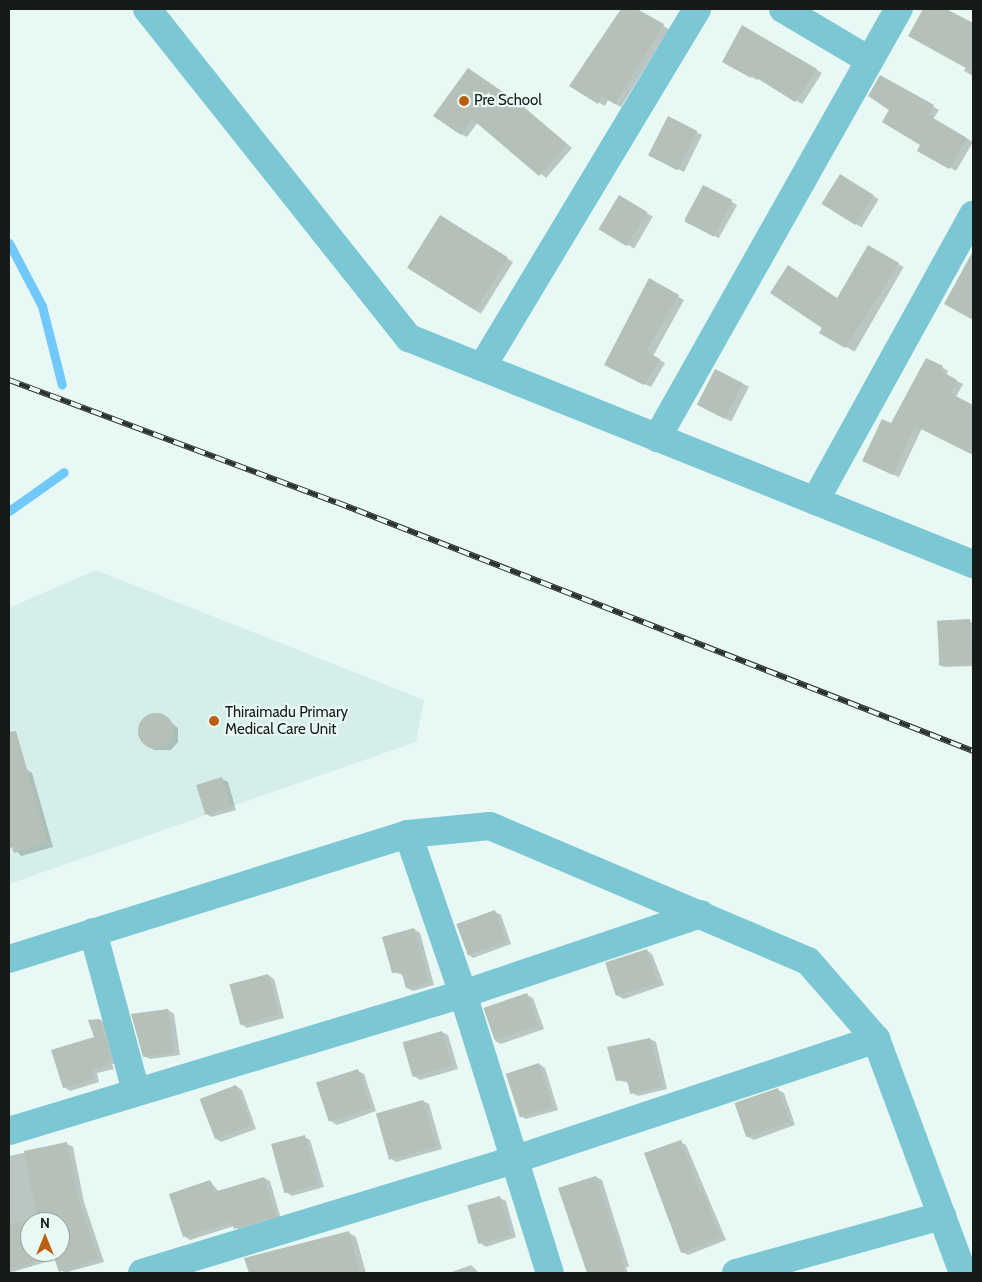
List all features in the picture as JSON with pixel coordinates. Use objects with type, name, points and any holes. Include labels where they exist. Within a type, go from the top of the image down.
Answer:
[{"type":"street","points":[[147,9],[409,338],[815,501],[969,554]]},
{"type":"street","points":[[482,367],[697,9]]},
{"type":"street","points":[[783,9],[869,60]]},
{"type":"street","points":[[657,438],[899,9]]},
{"type":"street","points":[[815,501],[973,215]]},
{"type":"street","points":[[9,959],[408,834],[490,826],[808,961],[876,1039],[963,1273]]},
{"type":"street","points":[[408,834],[463,994],[513,1160],[550,1273]]},
{"type":"street","points":[[9,1131],[136,1091],[463,994],[701,914]]},
{"type":"street","points":[[94,932],[136,1091]]},
{"type":"street","points":[[142,1273],[513,1160],[876,1039]]},
{"type":"street","points":[[736,1273],[942,1216]]},
{"type":"shaded area","name":"Thiraimadu Primary Medical Care Unit","points":[[96,570],[424,700],[416,742],[9,884],[9,608]]},
{"type":"building","points":[[621,9],[637,9],[664,24],[615,104],[602,97],[598,104],[569,86]]},
{"type":"building","points":[[923,9],[946,9],[973,23],[973,72],[908,36]]},
{"type":"building","points":[[742,25],[817,69],[795,102],[752,75],[751,78],[722,62]]},
{"type":"building","points":[[468,68],[519,103],[567,144],[539,176],[472,119],[461,135],[433,116]]},
{"type":"building","points":[[880,75],[934,105],[928,115],[967,138],[949,169],[917,151],[920,145],[882,122],[889,110],[868,96]]},
{"type":"building","points":[[668,116],[697,131],[677,170],[648,155]]},
{"type":"building","points":[[840,174],[874,195],[855,225],[821,204]]},
{"type":"building","points":[[703,185],[732,200],[714,237],[684,222]]},
{"type":"building","points":[[619,195],[647,212],[627,246],[598,229]]},
{"type":"building","points":[[440,215],[508,257],[475,310],[407,268]]},
{"type":"building","points":[[868,245],[899,263],[845,348],[819,333],[822,328],[770,293],[788,265],[837,298]]},
{"type":"building","points":[[973,251],[973,320],[944,304]]},
{"type":"building","points":[[649,278],[679,295],[647,352],[660,359],[644,385],[604,365]]},
{"type":"building","points":[[926,358],[943,366],[941,371],[957,380],[950,393],[973,405],[973,455],[915,426],[893,475],[862,461],[882,419],[891,423]]},
{"type":"building","points":[[715,369],[743,383],[724,419],[697,405]]},
{"type":"building","points":[[970,619],[972,664],[939,666],[937,621]]},
{"type":"building","points":[[156,713],[169,718],[174,731],[169,744],[156,749],[143,744],[138,731],[143,718]]},
{"type":"building","points":[[16,731],[48,843],[14,853],[9,838],[9,732]]},
{"type":"building","points":[[222,777],[231,807],[205,815],[196,785]]},
{"type":"building","points":[[495,910],[506,941],[468,955],[456,924]]},
{"type":"building","points":[[414,928],[429,982],[406,988],[401,971],[392,973],[382,937]]},
{"type":"building","points":[[647,949],[658,982],[616,996],[605,963]]},
{"type":"building","points":[[268,974],[279,1015],[240,1025],[229,984]]},
{"type":"building","points":[[527,993],[538,1025],[495,1040],[484,1008]]},
{"type":"building","points":[[168,1009],[174,1052],[143,1057],[131,1014]]},
{"type":"building","points":[[100,1019],[112,1061],[107,1061],[108,1065],[92,1070],[94,1079],[63,1088],[51,1050],[94,1037],[88,1020]]},
{"type":"building","points":[[442,1031],[452,1066],[413,1077],[403,1042]]},
{"type":"building","points":[[650,1038],[662,1086],[630,1094],[627,1079],[616,1081],[607,1047]]},
{"type":"building","points":[[539,1063],[553,1107],[520,1118],[506,1074]]},
{"type":"building","points":[[358,1069],[371,1108],[329,1122],[316,1083]]},
{"type":"building","points":[[236,1085],[251,1125],[215,1139],[200,1099]]},
{"type":"building","points":[[778,1088],[790,1122],[746,1137],[735,1103]]},
{"type":"building","points":[[423,1100],[436,1146],[389,1160],[376,1114]]},
{"type":"building","points":[[305,1135],[318,1184],[284,1193],[271,1144]]},
{"type":"building","points":[[681,1140],[700,1193],[703,1192],[721,1237],[681,1253],[644,1153]]},
{"type":"building","points":[[67,1142],[78,1197],[98,1259],[59,1272],[55,1262],[70,1262],[70,1212],[36,1212],[24,1151]]},
{"type":"building","points":[[596,1176],[622,1256],[624,1273],[587,1273],[558,1188]]},
{"type":"building","points":[[264,1177],[276,1216],[234,1229],[232,1222],[183,1237],[169,1194],[210,1180],[214,1192]]},
{"type":"building","points":[[500,1196],[511,1234],[478,1244],[467,1205]]},
{"type":"building","points":[[20,1222],[20,1262],[32,1262],[9,1270],[9,1226]]},
{"type":"building","points":[[349,1231],[360,1273],[249,1273],[244,1258]]},
{"type":"waterway","points":[[9,243],[42,306],[62,385]]},
{"type":"waterway","points":[[9,511],[64,472]]},
{"type":"railway","points":[[9,380],[336,502],[973,751]]},
{"type":"place","name":"Pre School","points":[[464,101]]},
{"type":"place","name":"Thiraimadu Primary Medical Care Unit","points":[[214,721]]}]
